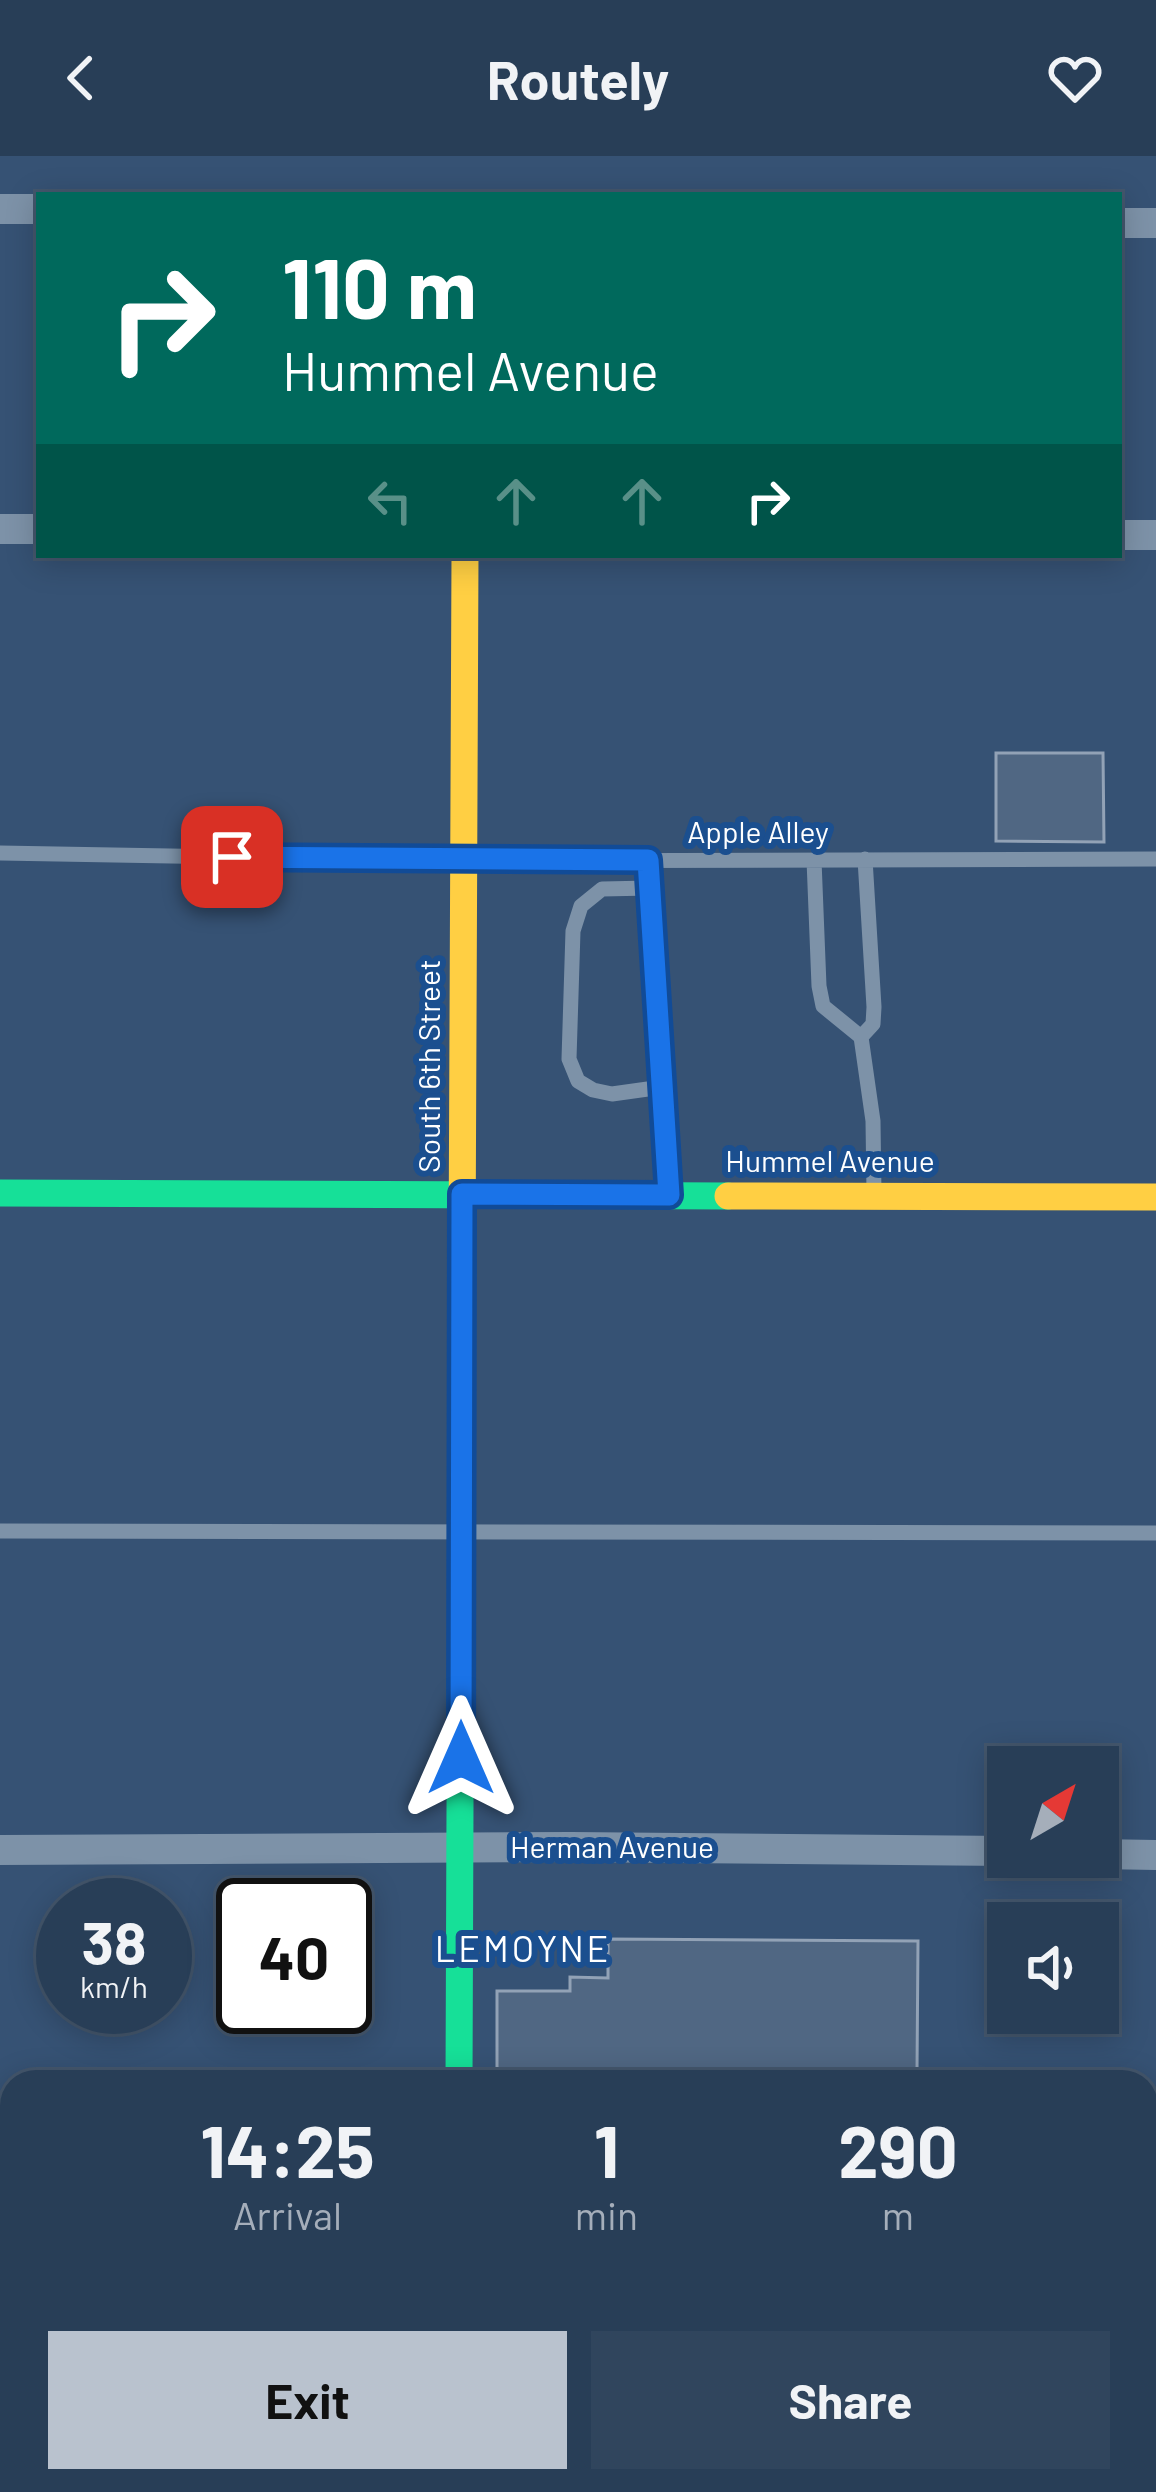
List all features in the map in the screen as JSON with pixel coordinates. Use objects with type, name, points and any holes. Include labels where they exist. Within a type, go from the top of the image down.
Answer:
[{"type":"main road","name":"South 6th Street","points":[[459,2070],[465,558]]},
{"type":"main road","name":"Hummel Avenue","points":[[0,1193],[1156,1197]]},
{"type":"street","points":[[0,209],[36,209]]},
{"type":"street","points":[[1122,223],[1156,223]]},
{"type":"street","points":[[0,529],[36,529]]},
{"type":"street","points":[[1122,535],[1156,535]]},
{"type":"street","name":"Herman Avenue","points":[[0,1850],[987,1851]]},
{"type":"street","points":[[1119,1854],[1156,1855]]},
{"type":"lane","name":"Apple Alley","points":[[0,853],[465,860],[1156,859]]},
{"type":"lane","points":[[648,860],[669,1195]]},
{"type":"lane","points":[[814,860],[824,1006],[861,1037],[873,1121],[874,1196]]},
{"type":"lane","points":[[861,1037],[872,1024],[874,1007],[865,860]]},
{"type":"lane","points":[[650,888],[602,889],[581,906],[573,931],[568,1059],[578,1081],[593,1090],[612,1094],[662,1087]]},
{"type":"lane","points":[[0,1531],[1156,1533]]},
{"type":"building","points":[[996,753],[1103,753],[1104,842],[996,841]]},
{"type":"building","points":[[608,1939],[918,1941],[917,2070],[497,2070],[497,1991],[570,1991],[570,1977],[608,1978]]},
{"type":"traffic: fast","points":[[0,1193],[728,1196]]},
{"type":"traffic: fast","points":[[459,2070],[462,1260]]},
{"type":"traffic: slow","points":[[462,1260],[465,558]]},
{"type":"traffic: slow","points":[[728,1196],[1156,1197]]},
{"type":"district","name":"LEMOYNE","points":[[523,1949]]},
{"type":"route","points":[[232,857],[648,860],[669,1195],[462,1194],[461,1758]]}]
